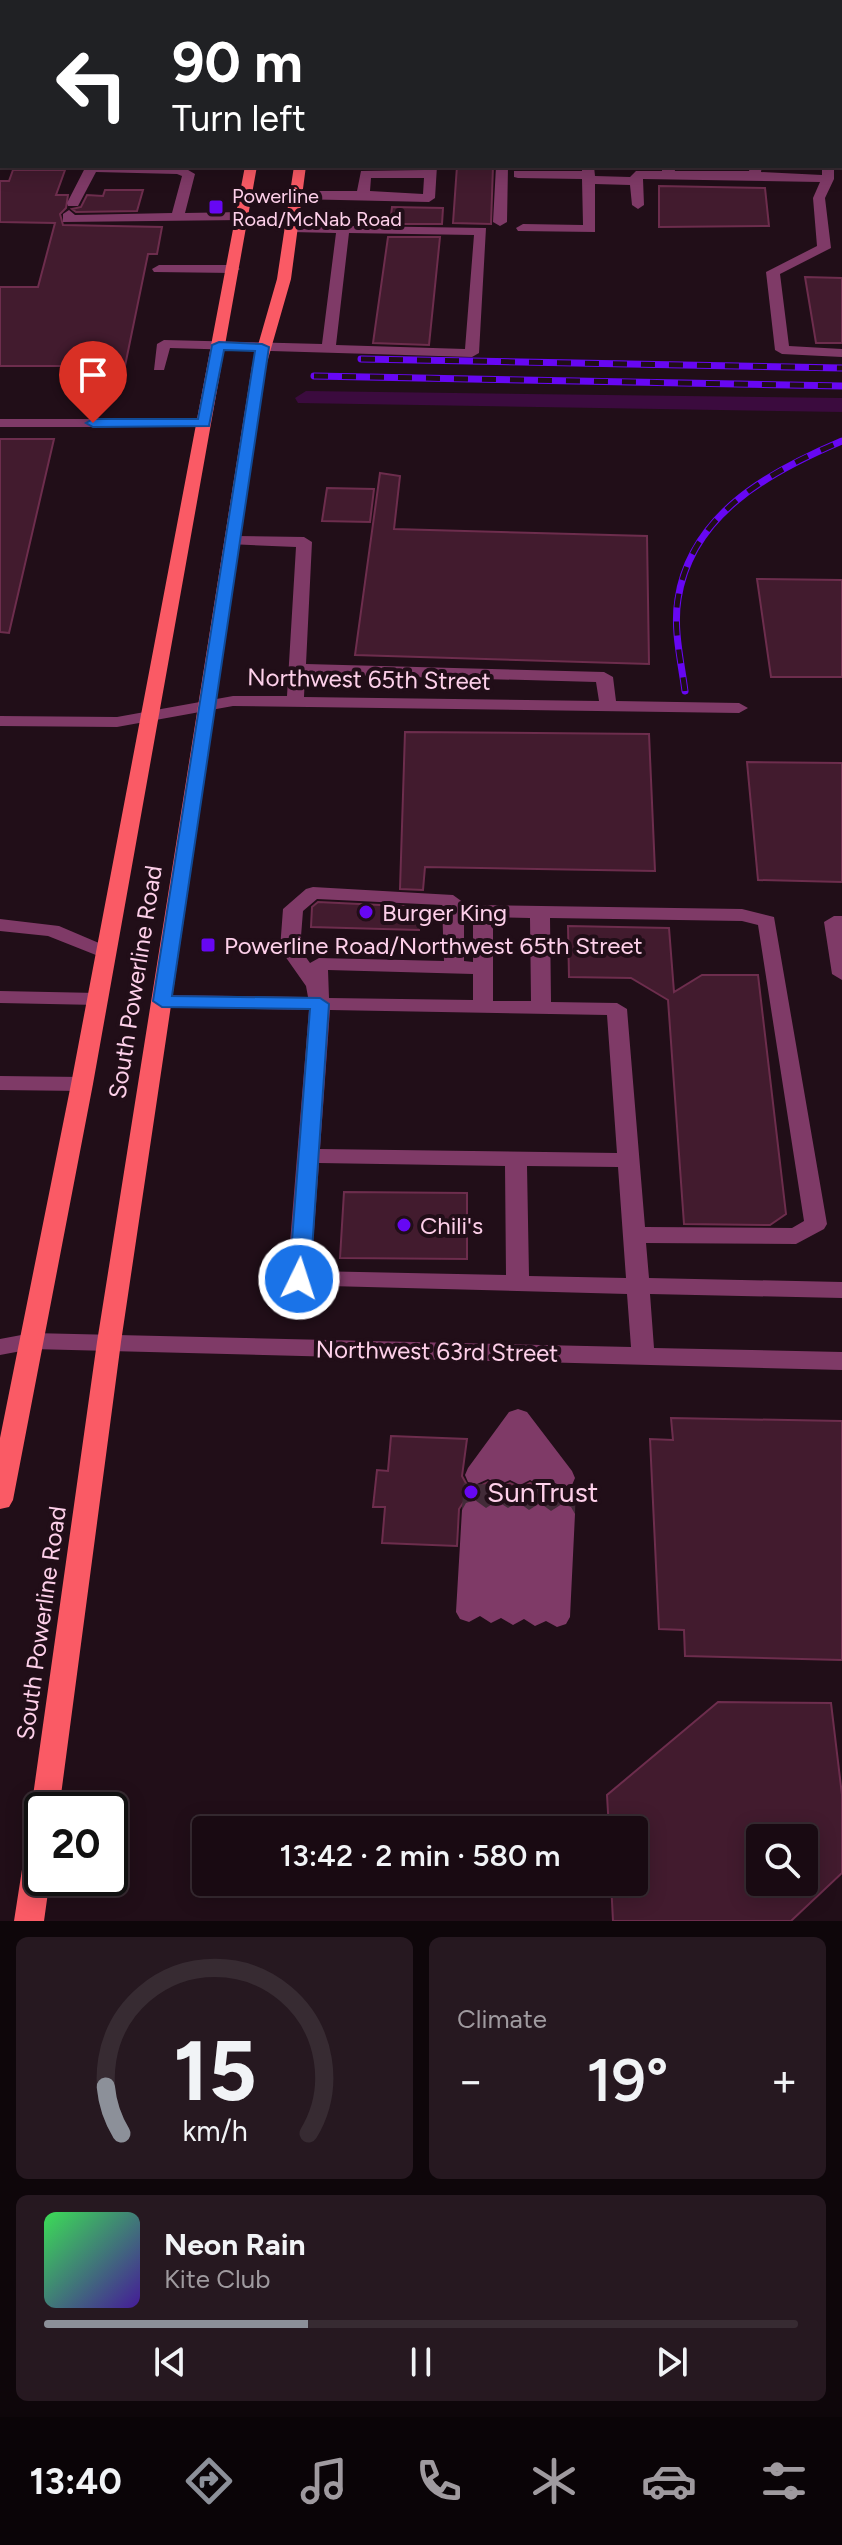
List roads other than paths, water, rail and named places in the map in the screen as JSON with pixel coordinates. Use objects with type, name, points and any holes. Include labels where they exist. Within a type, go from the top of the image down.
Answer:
[{"type":"main road","name":"South Powerline Road","points":[[0,1500],[3,1466],[32,1341],[98,999],[251,168]]},
{"type":"main road","name":"South Powerline Road","points":[[47,1792],[109,1342],[262,347],[281,293],[300,168]]},
{"type":"main road","points":[[29,1921],[33,1896]]},
{"type":"street","points":[[91,168],[68,219],[243,216]]},
{"type":"street","points":[[121,168],[179,170],[189,174],[178,216]]},
{"type":"street","points":[[500,222],[502,168]]},
{"type":"street","points":[[295,195],[429,198],[431,170],[365,174],[363,195]]},
{"type":"street","points":[[638,205],[636,175],[669,170],[828,173],[819,198],[824,248],[773,272],[782,350],[842,353]]},
{"type":"street","points":[[518,174],[588,174],[637,181]]},
{"type":"street","points":[[523,228],[590,229],[588,174]]},
{"type":"street","points":[[159,367],[164,344],[472,353],[481,231],[291,228]]},
{"type":"street","points":[[328,350],[343,229]]},
{"type":"street","points":[[159,269],[233,269]]},
{"type":"street","points":[[0,423],[204,423]]},
{"type":"street","points":[[234,541],[304,542],[295,701]]},
{"type":"street","points":[[297,669],[604,677],[608,706]]},
{"type":"street","name":"Northwest 65th Street","points":[[0,721],[117,722],[233,701],[739,708]]},
{"type":"street","points":[[318,995],[290,949],[293,909],[313,893],[446,899],[454,903],[454,967]]},
{"type":"street","points":[[483,1007],[483,911],[742,915],[767,921],[816,1224],[796,1236],[632,1235]]},
{"type":"street","points":[[540,912],[541,1008]]},
{"type":"street","points":[[842,922],[834,922],[842,974]]},
{"type":"street","points":[[0,925],[52,930],[106,953]]},
{"type":"street","points":[[484,968],[319,964],[299,1279],[842,1290]]},
{"type":"street","points":[[162,1001],[318,995],[483,1007],[617,1009],[643,1356]]},
{"type":"street","points":[[0,997],[98,999]]},
{"type":"street","points":[[0,1083],[82,1084]]},
{"type":"street","points":[[309,1156],[627,1160]]},
{"type":"street","points":[[516,1159],[518,1283]]},
{"type":"street","name":"Northwest 63rd Street","points":[[0,1347],[32,1341],[109,1342],[842,1361]]},
{"type":"street","points":[[518,1418],[520,1476]]},
{"type":"street","points":[[518,1418],[520,1476]]},
{"type":"street","points":[[518,1418],[520,1476]]},
{"type":"street","points":[[513,1615],[518,1512]]},
{"type":"street","points":[[513,1615],[518,1512]]},
{"type":"street","points":[[513,1615],[518,1512]]},
{"type":"waterway","points":[[306,398],[842,405]]},
{"type":"tunnel","points":[[475,1510],[477,1475]]},
{"type":"tunnel","points":[[497,1511],[499,1476]]},
{"type":"tunnel","points":[[518,1512],[520,1476]]},
{"type":"tunnel","points":[[540,1513],[541,1477]]},
{"type":"tunnel","points":[[562,1514],[563,1478]]},
{"type":"railway","points":[[361,359],[842,368]]},
{"type":"railway","points":[[314,376],[842,386]]},
{"type":"railway","points":[[685,691],[676,622],[678,599],[686,569],[699,543],[716,520],[761,482],[842,441]]},
{"type":"place","name":"Powerline Road/McNab Road","points":[[216,207]]},
{"type":"place","name":"Burger King","points":[[366,912]]},
{"type":"place","name":"Powerline Road/Northwest 65th Street","points":[[208,945]]},
{"type":"place","name":"Chili's","points":[[404,1225]]},
{"type":"place","name":"SunTrust","points":[[471,1492]]}]
